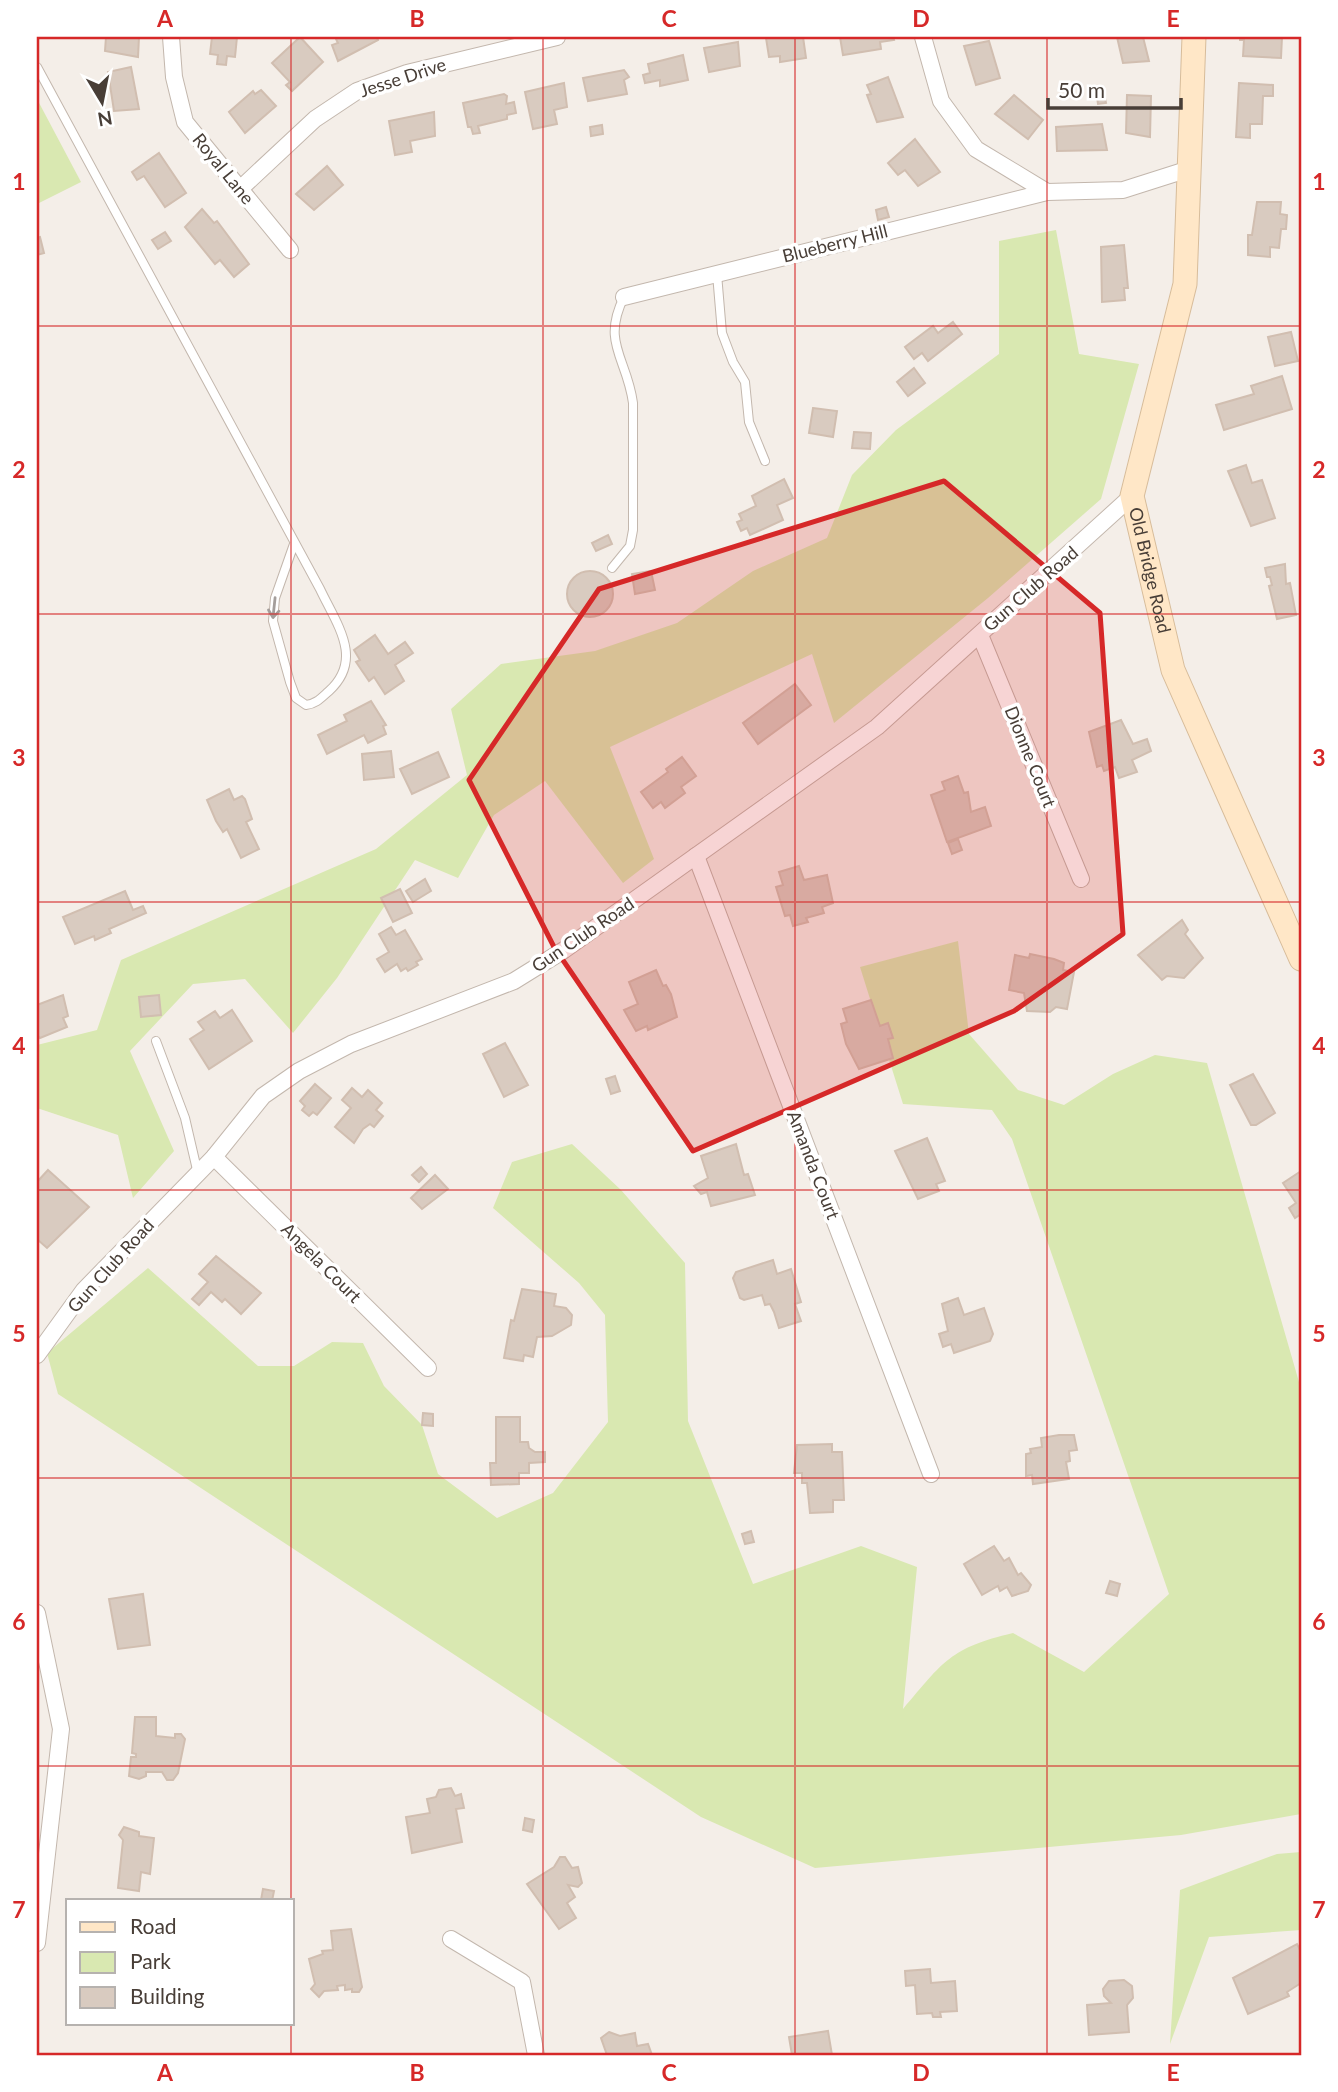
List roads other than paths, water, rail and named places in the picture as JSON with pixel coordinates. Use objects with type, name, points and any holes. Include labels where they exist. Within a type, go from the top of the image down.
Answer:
[{"type":"street","name":"Royal Lane","points":[[171,37],[174,77],[186,122],[290,250]]},
{"type":"street","name":"Jesse Drive","points":[[240,189],[315,119],[357,91],[407,73],[557,37]]},
{"type":"street","points":[[923,37],[941,101],[976,149],[1046,192],[1123,190],[1189,169]]},
{"type":"street","name":"Old Bridge Road","points":[[1194,37],[1185,284],[1132,496],[1173,670],[1301,959]]},
{"type":"street","name":"Blueberry Hill","points":[[624,297],[1046,192]]},
{"type":"street","name":"Gun Club Road","points":[[37,1354],[84,1290],[214,1157],[263,1096],[299,1071],[351,1044],[426,1012],[514,981],[564,950],[877,727],[1132,496]]},
{"type":"street","name":"Dionne Court","points":[[980,635],[1081,879]]},
{"type":"street","name":"Amanda Court","points":[[696,856],[932,1475]]},
{"type":"street","name":"Angela Court","points":[[214,1157],[428,1368]]},
{"type":"street","points":[[37,1613],[61,1729],[37,1943]]},
{"type":"street","points":[[450,1939],[522,1982],[536,2055]]},
{"type":"lane","points":[[37,67],[320,589],[342,636],[347,654],[345,673],[318,702],[306,705],[296,698],[272,621],[275,598],[294,544]]},
{"type":"lane","points":[[717,274],[722,333],[733,362],[745,382],[749,422],[765,461]]},
{"type":"lane","points":[[612,568],[630,546],[633,530],[633,403],[631,386],[613,336],[612,324],[624,297]]},
{"type":"lane","points":[[156,1041],[185,1118],[198,1174]]}]
